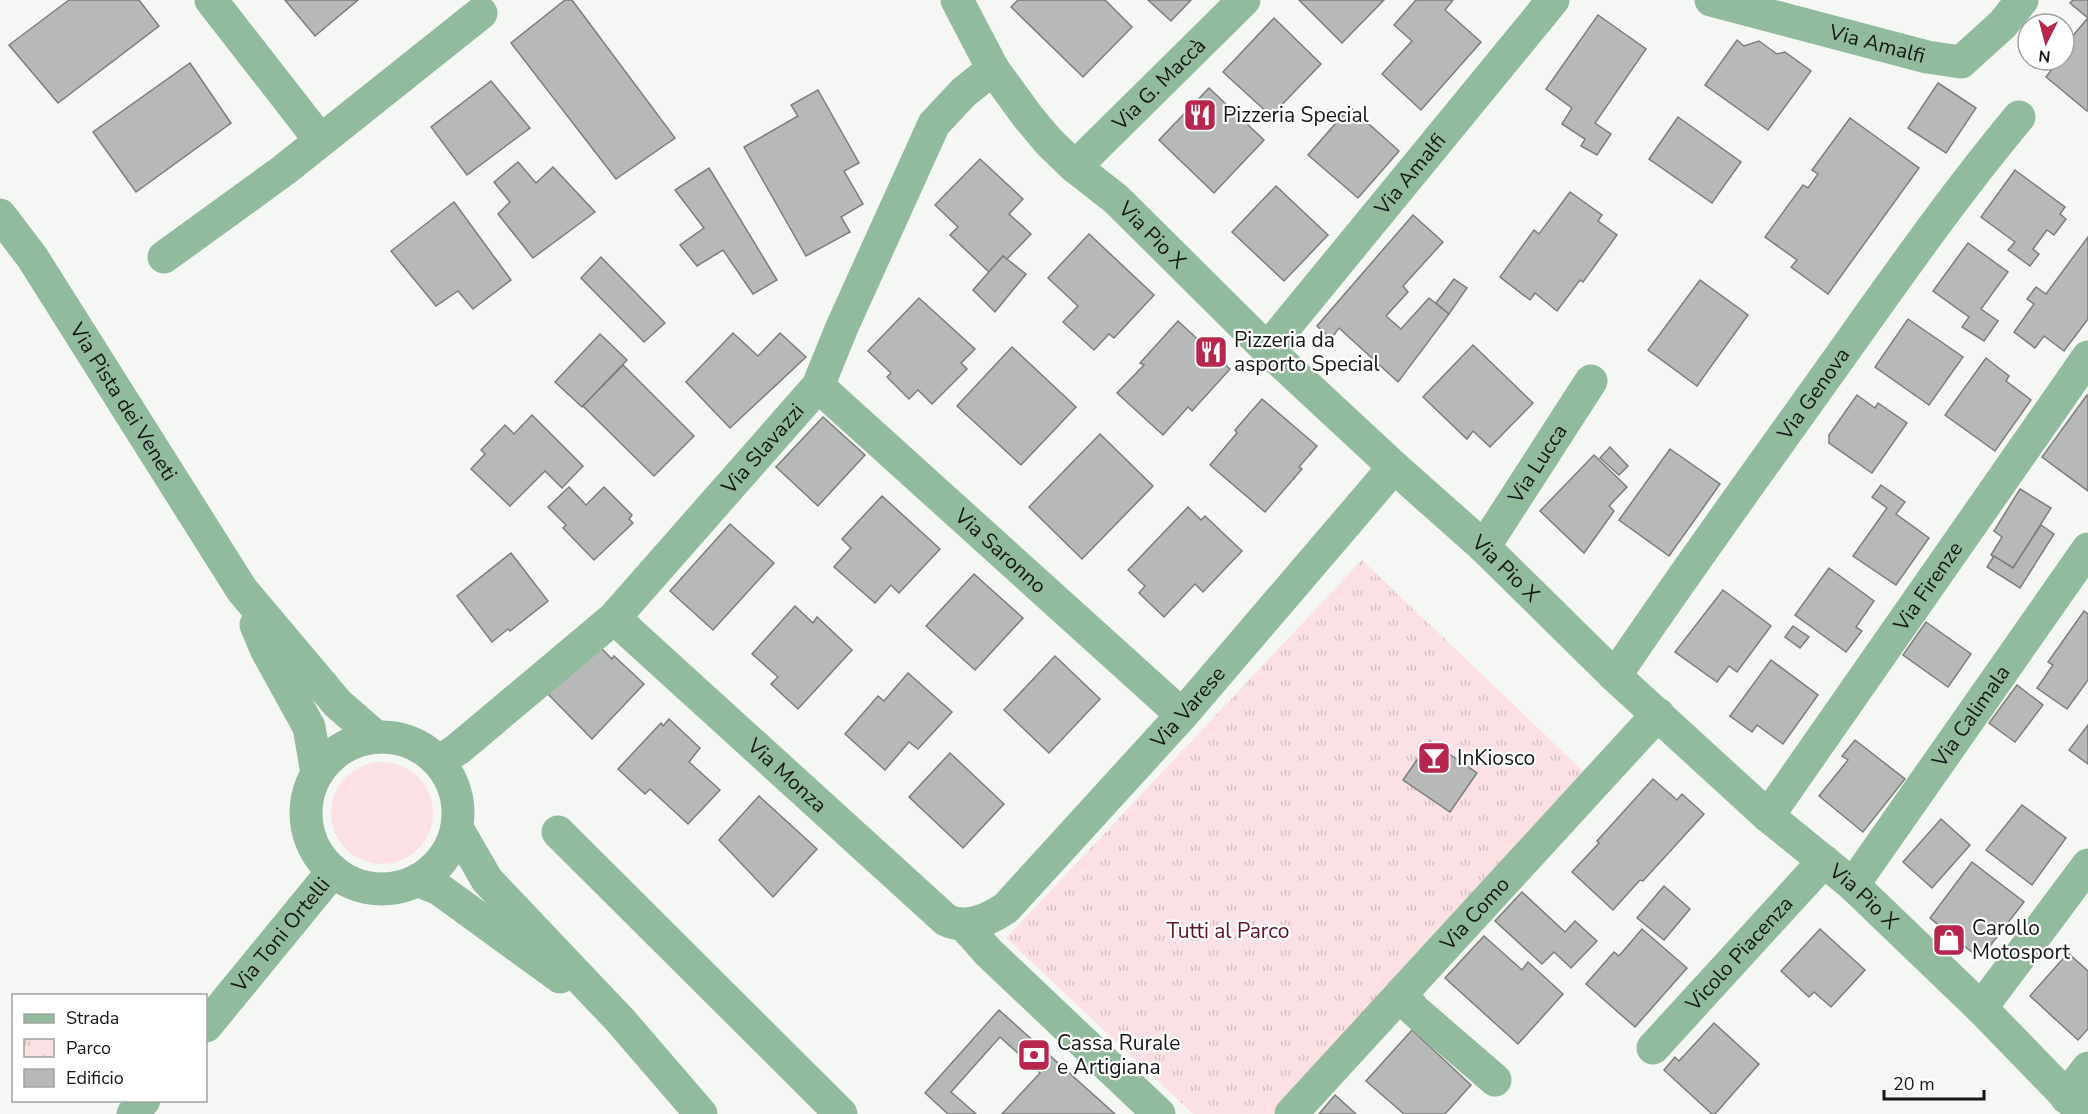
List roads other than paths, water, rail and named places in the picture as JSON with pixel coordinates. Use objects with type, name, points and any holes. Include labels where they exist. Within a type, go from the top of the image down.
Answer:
[{"type":"street","points":[[211,0],[320,140]]},
{"type":"street","name":"Via Pio X","points":[[957,0],[993,69],[1042,134],[1075,167],[1116,199],[1267,349],[1484,547],[1615,676],[1768,816],[1853,885],[1981,1008],[2075,1105]]},
{"type":"street","name":"Via G. Maccà","points":[[1075,167],[1244,0]]},
{"type":"street","name":"Via Amalfi","points":[[1267,349],[1553,0]]},
{"type":"street","name":"Via Amalfi","points":[[1711,0],[1916,54],[1961,62],[2002,24],[2022,0]]},
{"type":"street","points":[[164,257],[284,170],[481,13]]},
{"type":"street","name":"Via Slavazzi","points":[[439,762],[458,749],[614,618],[818,386],[842,327],[934,124],[964,92],[993,69]]},
{"type":"street","name":"Via Genova","points":[[1615,676],[1700,552],[1912,257],[1983,159],[2019,117]]},
{"type":"street","name":"Via Pista dei Veneti","points":[[0,215],[32,257],[242,590],[338,704],[376,737]]},
{"type":"street","name":"Via Firenze","points":[[1768,816],[2088,357]]},
{"type":"street","name":"Via Lucca","points":[[1484,547],[1592,381]]},
{"type":"street","name":"Via Saronno","points":[[818,386],[1182,715]]},
{"type":"street","name":"Via Varese","points":[[964,925],[993,916],[1006,908],[1182,715],[1394,467]]},
{"type":"street","name":"Via Calimala","points":[[1853,885],[2088,549]]},
{"type":"street","name":"Via Pista dei Veneti","points":[[242,590],[267,651],[309,727],[317,773]]},
{"type":"street","name":"Via Monza","points":[[614,618],[946,920],[955,925],[964,925]]},
{"type":"street","name":"Via Como","points":[[1292,1114],[1658,714]]},
{"type":"street","name":"Via Pista dei Veneti","points":[[376,737],[400,738],[421,747],[439,762],[450,777],[459,811],[457,828],[449,850],[436,867],[418,880],[397,888],[374,889],[352,883],[333,871],[319,855],[309,835],[306,814],[309,792],[317,773],[328,759],[342,748],[358,740],[376,737]]},
{"type":"street","points":[[457,828],[487,879],[620,1020],[701,1114]]},
{"type":"street","points":[[558,832],[842,1114]]},
{"type":"street","name":"Vicolo Piacenza","points":[[1653,1048],[1824,861]]},
{"type":"street","points":[[1981,1008],[2088,865]]},
{"type":"street","name":"Via Toni Ortelli","points":[[207,1025],[333,871]]},
{"type":"street","points":[[418,880],[439,889],[620,1020]]},
{"type":"street","points":[[964,925],[989,952],[1159,1114]]},
{"type":"street","points":[[1406,990],[1407,1001],[1414,1010],[1495,1080]]},
{"type":"street","points":[[2075,1105],[2088,1068]]},
{"type":"street","points":[[133,1114],[143,1102]]},
{"type":"place","name":"Pizzeria Special","points":[[1200,115]]},
{"type":"place","name":"Pizzeria da asporto Special","points":[[1211,352]]},
{"type":"place","name":"InKiosco","points":[[1434,758]]},
{"type":"place","name":"Carollo Motosport","points":[[1949,940]]},
{"type":"place","name":"Cassa Rurale e Artigiana","points":[[1034,1055]]},
{"type":"park label","name":"Tutti al Parco","points":[[1228,931]]}]
